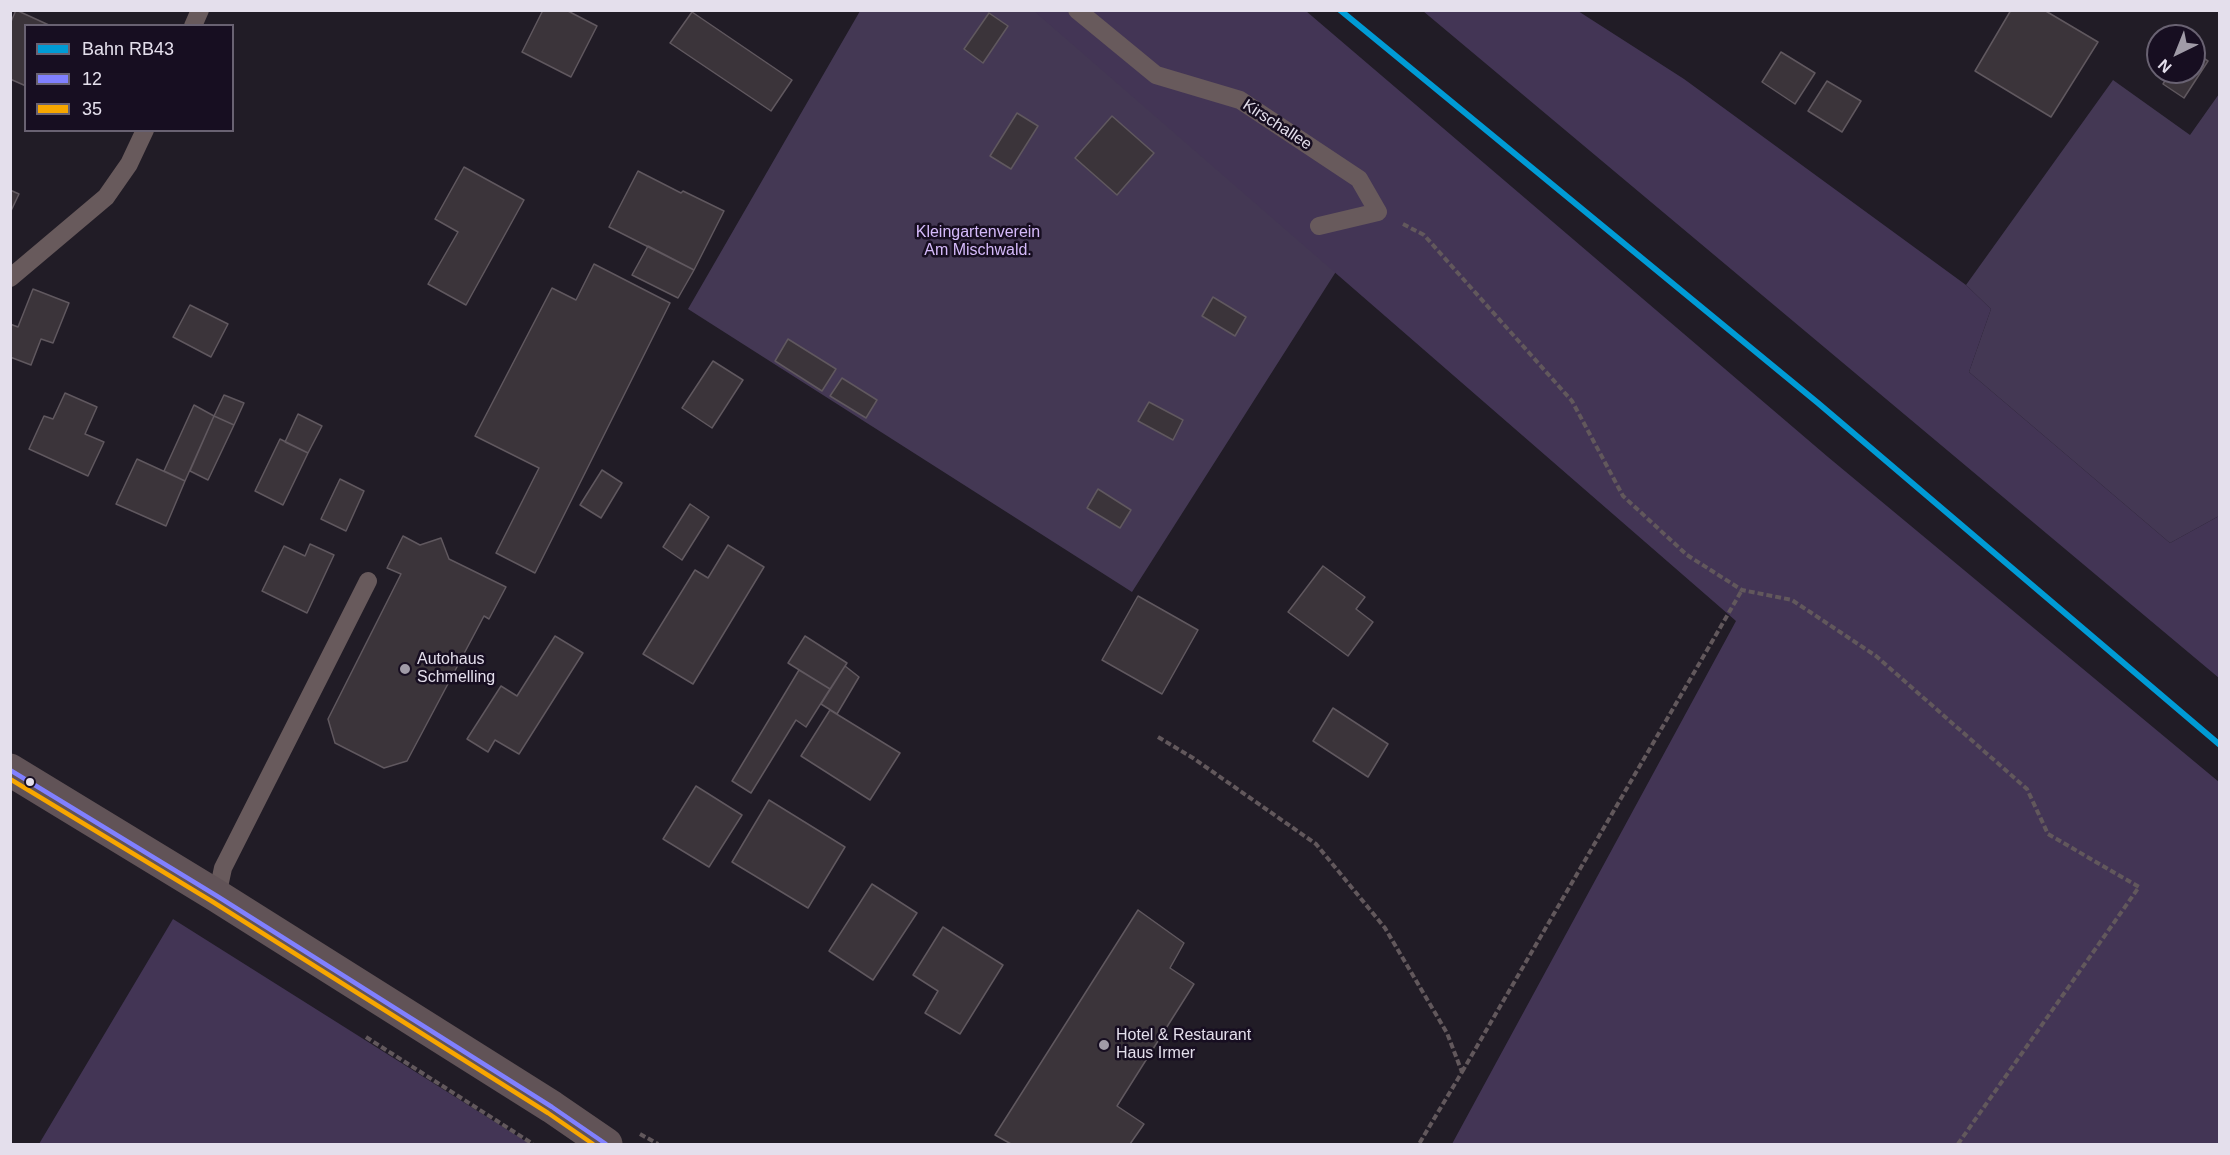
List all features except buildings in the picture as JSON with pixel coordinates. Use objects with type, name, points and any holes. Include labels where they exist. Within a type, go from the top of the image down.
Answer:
[{"type":"main road","points":[[10,770],[217,896],[552,1107],[606,1144]]},
{"type":"lane","points":[[194,24],[200,10]]},
{"type":"lane","name":"Kirschallee","points":[[1077,10],[1156,75],[1239,100],[1339,166],[1359,180],[1378,212]]},
{"type":"lane","points":[[10,278],[106,197],[129,164],[144,132]]},
{"type":"lane","points":[[1319,226],[1378,212]]},
{"type":"lane","points":[[217,896],[223,868],[369,580]]},
{"type":"path","points":[[1378,212],[1424,235],[1572,401],[1623,495],[1687,555],[1742,590],[1792,600],[1876,656],[2027,789],[2048,834],[2139,887],[1958,1144]]},
{"type":"path","points":[[1419,1144],[1742,590]]},
{"type":"path","points":[[1158,737],[1193,758],[1316,844],[1385,928],[1447,1032],[1462,1072]]},
{"type":"green space","name":"Kleingartenverein Am Mischwald.","points":[[860,11],[1035,11],[1337,270],[1132,592],[688,309]]},
{"type":"green space","points":[[2113,80],[2190,135],[2219,94],[2219,516],[2170,543],[1969,372],[1991,309],[1966,285]]},
{"type":"shaded area","points":[[1034,11],[1306,11],[1828,457],[2219,782],[2219,1144],[1452,1144],[1736,621]]},
{"type":"shaded area","points":[[1423,11],[1578,11],[1684,79],[1966,285],[1991,309],[1969,372],[2170,543],[2219,516],[2219,678]]},
{"type":"shaded area","points":[[173,919],[530,1144],[39,1144]]},
{"type":"rail line","name":"RB43","points":[[1340,10],[1818,403],[2220,745]]},
{"type":"transit line","name":"12","points":[[10,770],[217,896],[552,1107],[606,1144]]},
{"type":"transit line","name":"35","points":[[10,779],[213,902],[548,1113],[593,1144]]},
{"type":"place","name":"Autohaus Schmelling","points":[[405,669]]},
{"type":"place","name":"Hotel & Restaurant Haus Irmer","points":[[1104,1045]]}]
